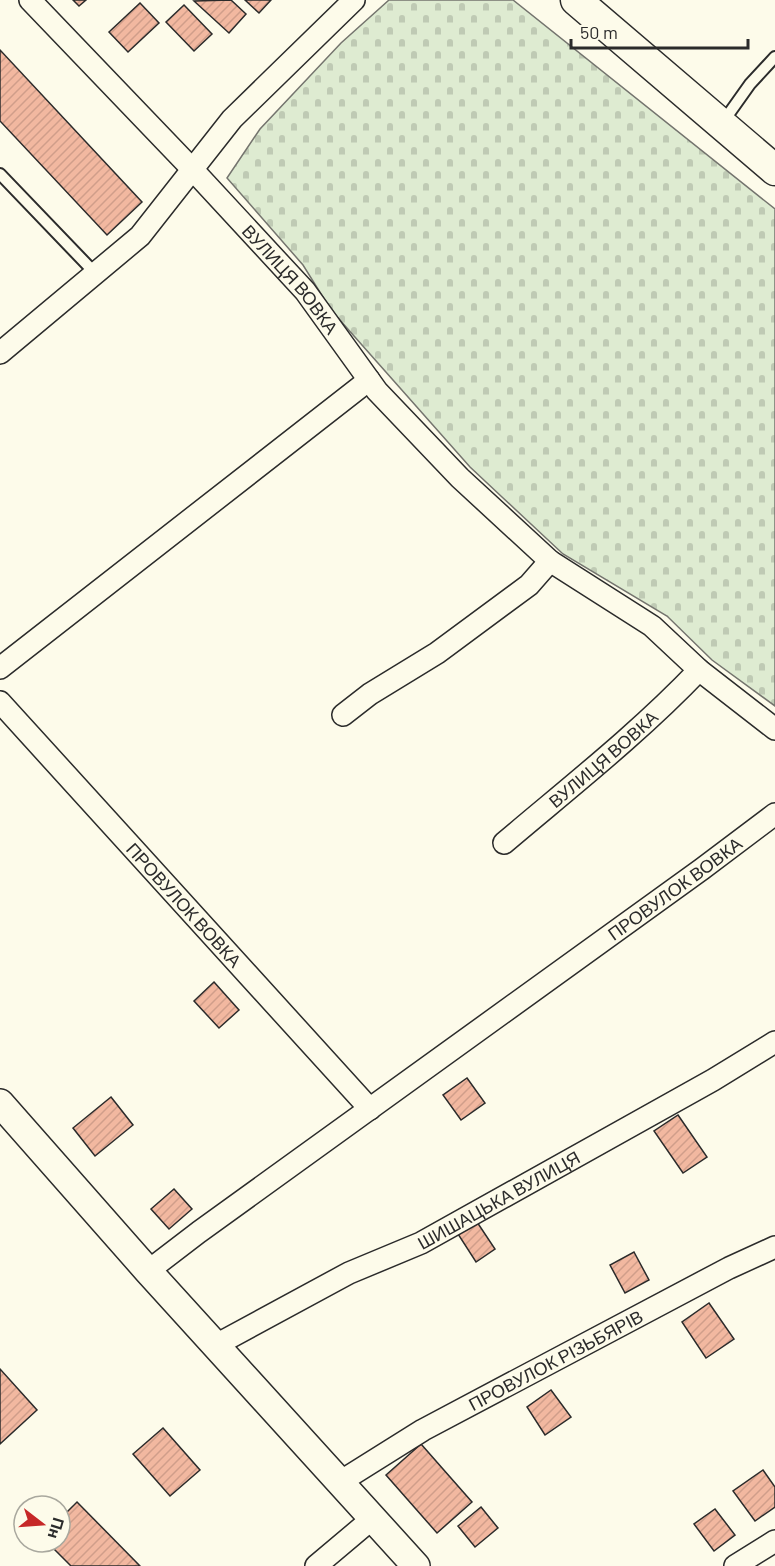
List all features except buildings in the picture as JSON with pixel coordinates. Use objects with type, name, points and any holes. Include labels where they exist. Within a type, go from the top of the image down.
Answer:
[{"type":"main road","points":[[576,0],[775,170]]},
{"type":"street","name":"ВУЛИЦЯ ВОВКА","points":[[30,0],[305,291],[377,392],[460,478],[550,561],[652,626],[699,670],[775,729]]},
{"type":"street","points":[[0,353],[140,236],[232,119],[354,0]]},
{"type":"street","points":[[0,668],[369,380]]},
{"type":"street","points":[[343,715],[370,694],[437,653],[529,585],[550,561]]},
{"type":"street","name":"ВУЛИЦЯ ВОВКА","points":[[504,843],[656,713],[699,670]]},
{"type":"street","name":"ПРОВУЛОК ВОВКА","points":[[0,702],[370,1109]]},
{"type":"street","name":"ПРОВУЛОК ВОВКА","points":[[148,1271],[775,814]]},
{"type":"street","name":"ШИШАЦЬКА ВУЛИЦЯ","points":[[216,1345],[349,1273],[421,1243],[714,1080],[775,1042]]},
{"type":"street","points":[[0,1103],[148,1271],[416,1566]]},
{"type":"street","name":"ПРОВУЛОК РІЗЬБЯРІВ","points":[[340,1482],[423,1430],[729,1268],[775,1246]]},
{"type":"street","points":[[316,1566],[373,1518]]},
{"type":"street","points":[[735,1566],[775,1541]]},
{"type":"lane","points":[[721,125],[750,84],[775,57]]},
{"type":"lane","points":[[0,174],[95,273]]},
{"type":"green space","points":[[389,0],[513,0],[775,209],[775,706],[712,660],[667,616],[563,554],[470,467],[331,310],[303,265],[227,178],[260,129],[341,43]]}]
